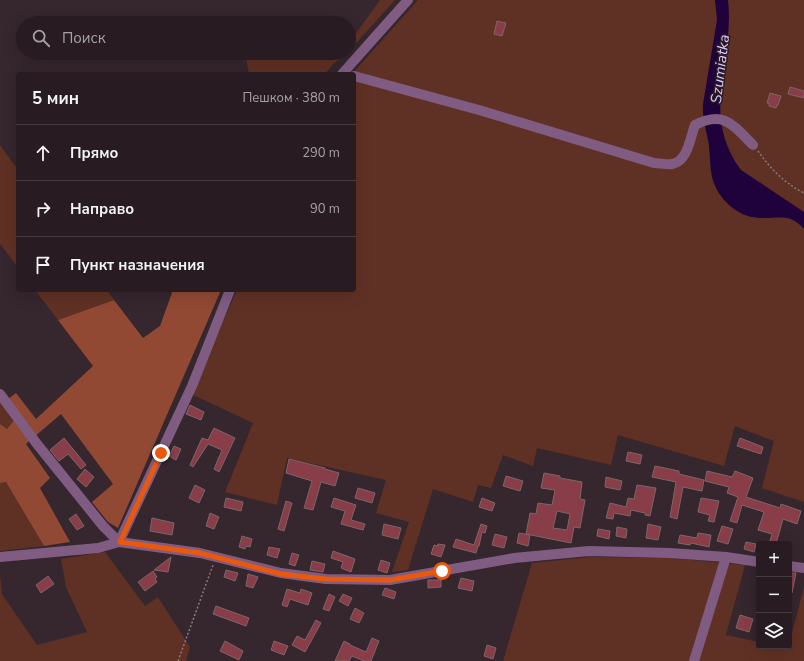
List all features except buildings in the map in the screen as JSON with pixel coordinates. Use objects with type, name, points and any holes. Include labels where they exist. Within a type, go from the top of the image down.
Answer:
[{"type":"street","points":[[346,72],[408,0]]},
{"type":"street","points":[[356,77],[479,110],[654,163],[671,164],[679,162],[686,153],[695,125],[705,120],[721,118],[733,124],[753,144]]},
{"type":"street","points":[[120,542],[192,386],[229,292]]},
{"type":"street","points":[[0,394],[37,444],[103,526],[120,542]]},
{"type":"street","points":[[0,557],[98,548],[120,542],[200,553],[281,574],[326,579],[390,580],[514,558],[589,551],[670,553],[726,557],[756,562]]},
{"type":"street","points":[[694,661],[726,557]]},
{"type":"street","points":[[792,566],[804,568]]},
{"type":"path","points":[[753,144],[772,170],[804,193]]},
{"type":"path","points":[[178,661],[216,557]]},
{"type":"shaded area","points":[[380,0],[395,0],[356,43],[356,33]]},
{"type":"shaded area","points":[[418,0],[804,0],[804,502],[762,488],[774,441],[735,426],[724,466],[618,435],[611,465],[537,448],[533,466],[503,455],[491,488],[478,485],[473,502],[433,489],[408,570],[392,572],[409,522],[376,513],[386,480],[287,458],[277,505],[225,492],[253,423],[191,394],[236,292],[356,292],[356,72],[354,72]]},
{"type":"shaded area","points":[[246,60],[338,60],[327,72],[249,72]]},
{"type":"shaded area","points":[[0,145],[16,167],[16,264],[0,244]]},
{"type":"shaded area","points":[[37,292],[108,292],[114,300],[58,320]]},
{"type":"shaded area","points":[[172,292],[220,292],[118,528],[108,522],[92,502],[113,484],[61,414],[26,444],[50,478],[40,488],[70,542],[44,546],[6,482],[0,483],[0,424],[7,429],[19,414],[8,399],[16,393],[36,419],[93,366],[58,320],[114,300],[143,338],[160,326]]},
{"type":"shaded area","points":[[0,398],[15,419],[7,429],[0,424]]},
{"type":"shaded area","points":[[6,482],[44,546],[0,551],[0,483]]},
{"type":"shaded area","points":[[105,552],[145,606],[158,597],[190,647],[186,661],[0,661],[0,574],[2,594],[37,645],[87,632],[66,587],[61,559]]},
{"type":"shaded area","points":[[590,557],[670,558],[745,565],[726,635],[756,641],[756,649],[792,649],[792,633],[804,587],[804,661],[503,661],[532,563]]},
{"type":"water","name":"Szumiatka","points":[[715,0],[728,0],[729,22],[721,86],[720,107],[722,128],[729,149],[741,170],[804,212],[804,229],[794,220],[789,218],[759,218],[743,214],[723,199],[715,185],[711,173],[703,104],[717,20]]},
{"type":"route","points":[[161,453],[120,542],[200,553],[281,574],[326,579],[390,580],[442,571]]}]
